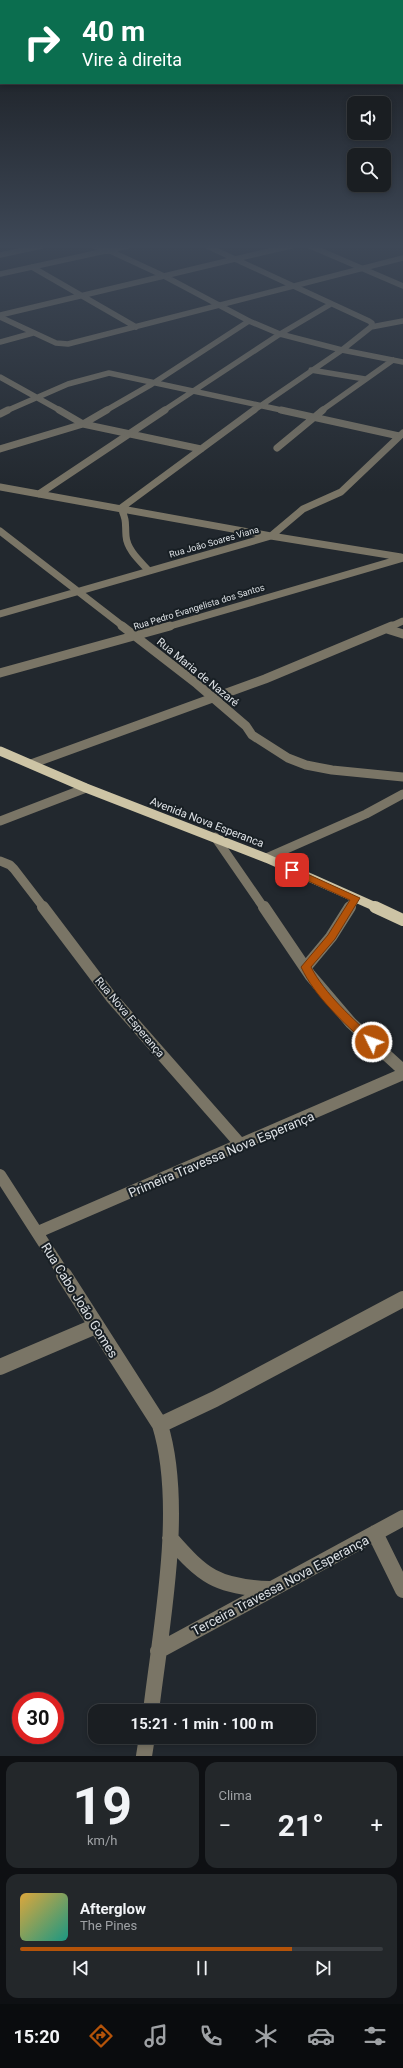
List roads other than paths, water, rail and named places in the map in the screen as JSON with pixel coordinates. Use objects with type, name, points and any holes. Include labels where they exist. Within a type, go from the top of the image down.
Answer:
[{"type":"main road","name":"Avenida Nova Esperanca","points":[[0,750],[86,788],[266,858],[398,918]]},
{"type":"street","points":[[23,328],[62,344],[132,328]]},
{"type":"street","points":[[0,449],[83,424],[152,384],[238,328]]},
{"type":"street","points":[[266,328],[280,334],[342,350],[403,362]]},
{"type":"street","points":[[39,494],[290,328]]},
{"type":"street","points":[[121,508],[260,406],[342,350],[371,328]]},
{"type":"street","points":[[0,342],[33,333]]},
{"type":"street","points":[[278,448],[312,418],[393,360]]},
{"type":"street","points":[[311,370],[365,379]]},
{"type":"street","points":[[0,414],[37,398],[102,374],[114,374],[152,384],[260,406],[400,438]]},
{"type":"street","points":[[0,377],[83,424],[201,449]]},
{"type":"street","name":"Rua João Soares Viana","points":[[0,614],[271,536],[303,509],[341,492],[400,438]]},
{"type":"street","points":[[0,487],[271,536],[403,558]]},
{"type":"street","points":[[121,508],[127,521],[126,537],[131,550],[149,571]]},
{"type":"street","name":"Rua Maria de Nazaré","points":[[0,531],[197,684],[246,726],[252,735],[288,758],[306,765],[332,770],[403,777]]},
{"type":"street","name":"Rua Pedro Evangelista dos Santos","points":[[0,673],[136,636],[403,558]]},
{"type":"street","points":[[30,764],[214,700],[305,664],[403,621]]},
{"type":"street","points":[[387,628],[403,634]]},
{"type":"street","points":[[0,821],[86,788]]},
{"type":"street","points":[[266,858],[366,814],[403,794]]},
{"type":"street","points":[[215,838],[259,903],[306,967],[310,975],[351,1024],[403,1070]]},
{"type":"street","name":"Rua Nova Esperança","points":[[0,861],[10,865],[111,997],[241,1145]]},
{"type":"street","points":[[306,967],[331,937],[355,898]]},
{"type":"street","points":[[398,918],[403,910]]},
{"type":"street","name":"Primeira Travessa Nova Esperança","points":[[38,1232],[403,1074]]},
{"type":"street","name":"Rua Cabo João Gomes","points":[[0,1176],[38,1232],[96,1326],[160,1425],[170,1467],[170,1538],[152,1704]]},
{"type":"street","points":[[160,1425],[222,1396],[403,1298]]},
{"type":"street","points":[[0,1367],[96,1326]]},
{"type":"street","name":"Terceira Travessa Nova Esperança","points":[[158,1651],[403,1518]]},
{"type":"street","points":[[375,1533],[403,1590]]},
{"type":"street","points":[[170,1538],[192,1564],[214,1581],[245,1589],[271,1589]]},
{"type":"street","points":[[144,1756],[146,1744]]}]
